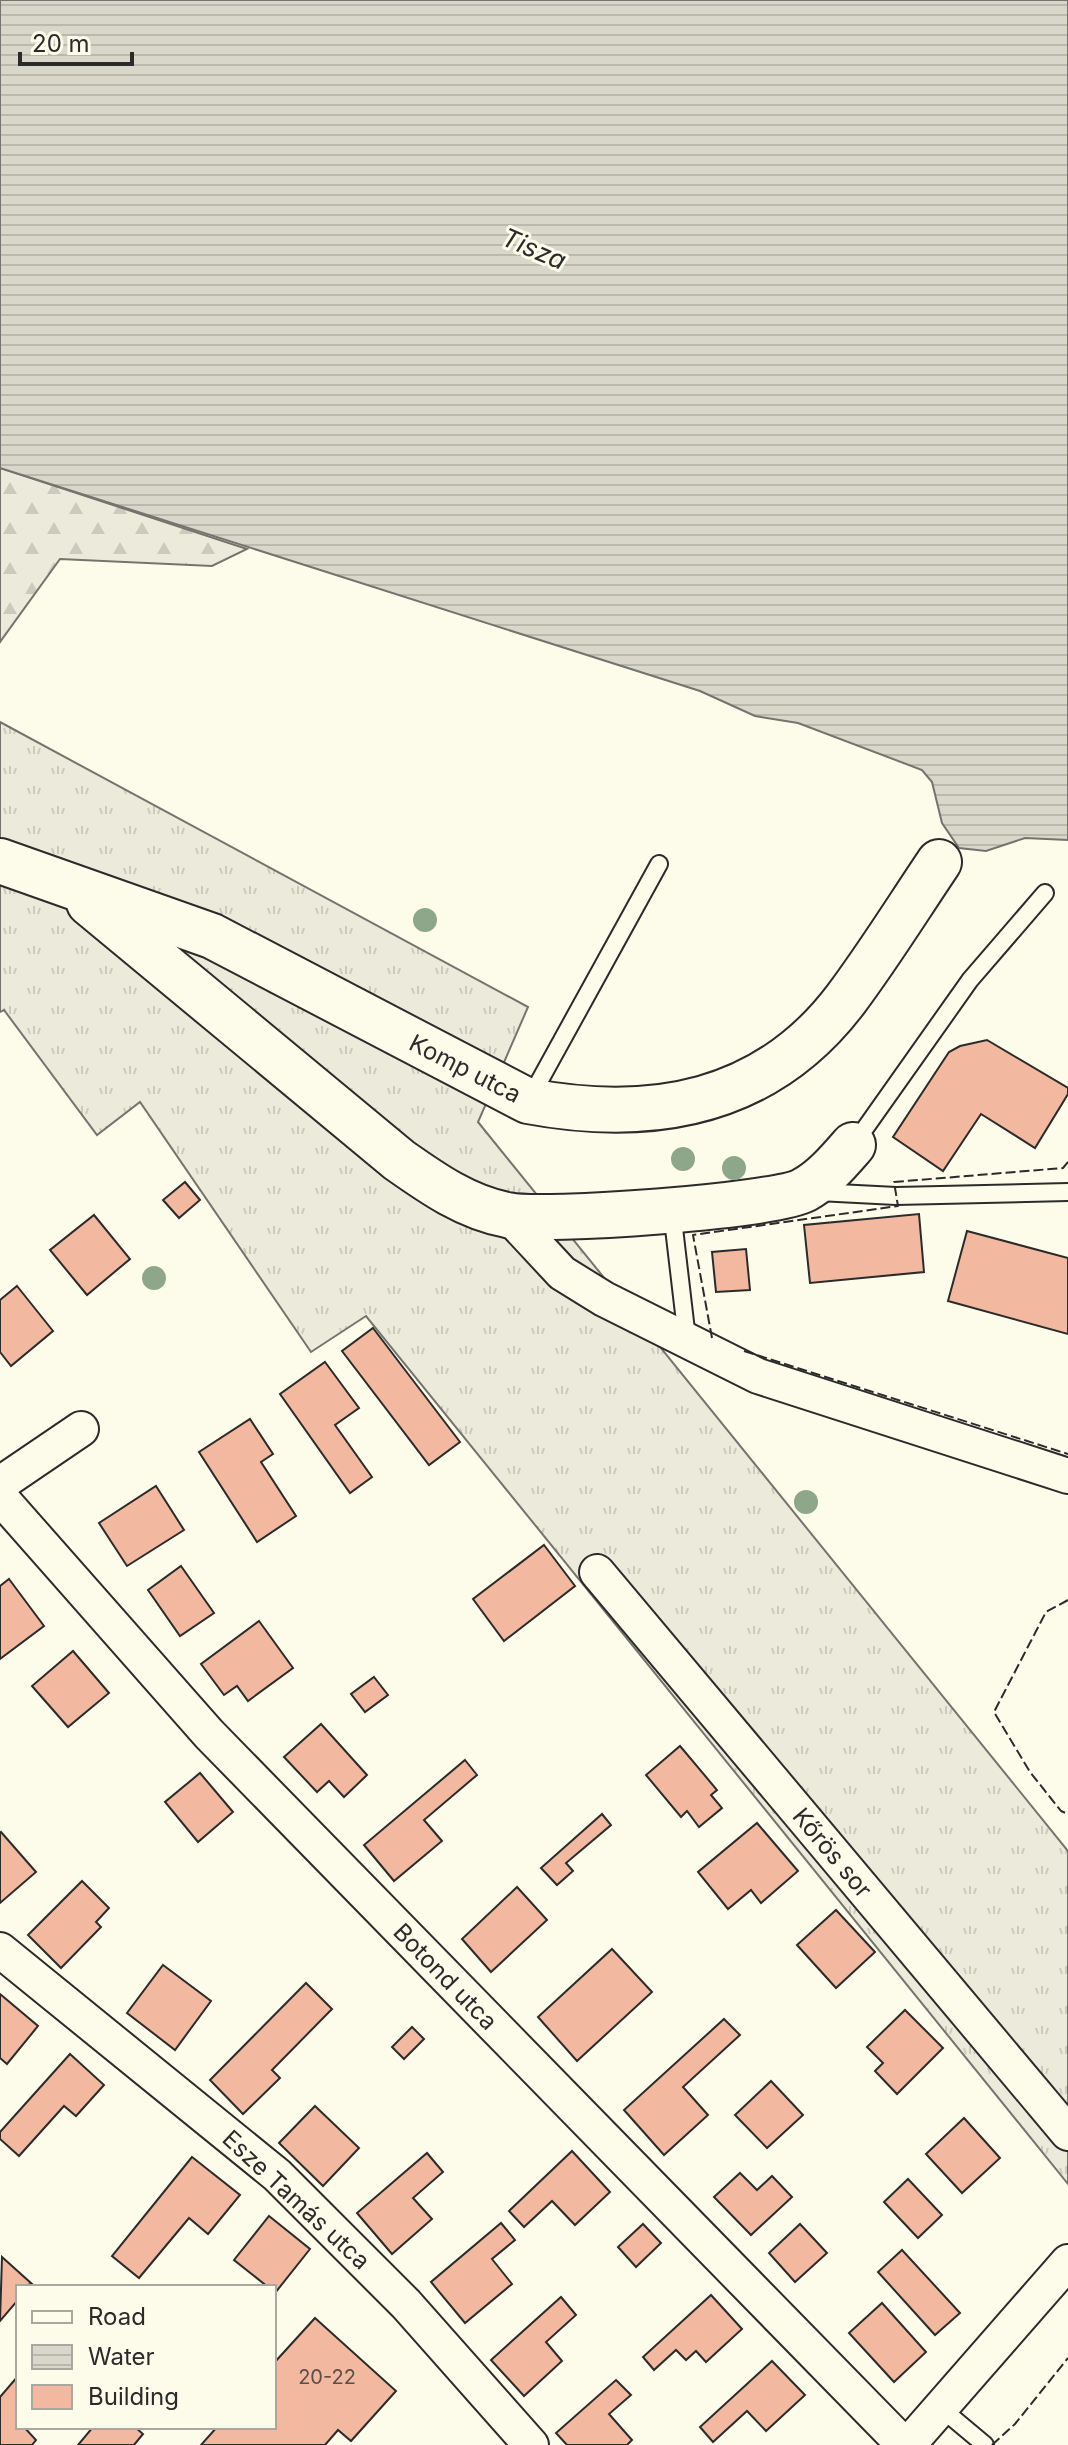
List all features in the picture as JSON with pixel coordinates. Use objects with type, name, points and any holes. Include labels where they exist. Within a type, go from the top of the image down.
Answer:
[{"type":"main road","name":"Komp utca","points":[[0,861],[212,936],[528,1101],[596,1112],[653,1110],[697,1102],[756,1078],[814,1033],[845,1001],[939,862]]},
{"type":"main road","name":"Komp utca","points":[[62,881],[399,1160],[446,1193],[509,1216],[555,1217],[671,1209],[803,1192]]},
{"type":"main road","points":[[803,1192],[853,1145]]},
{"type":"street","points":[[509,1216],[562,1273],[604,1299],[758,1376],[1068,1476]]},
{"type":"street","points":[[0,1484],[81,1429]]},
{"type":"street","name":"Botond utca","points":[[0,1497],[209,1734],[906,2445]]},
{"type":"street","name":"Kőrös sor","points":[[597,1572],[1068,2133]]},
{"type":"street","name":"Esze Tamás utca","points":[[0,1950],[277,2175],[406,2304],[531,2445]]},
{"type":"street","points":[[906,2445],[942,2409],[1068,2262]]},
{"type":"lane","points":[[528,1101],[659,864]]},
{"type":"lane","points":[[853,1145],[970,980],[1045,893]]},
{"type":"lane","points":[[803,1192],[896,1196],[1068,1192]]},
{"type":"lane","points":[[671,1209],[687,1340]]},
{"type":"lane","points":[[942,2409],[985,2445]]},
{"type":"green space","points":[[0,468],[247,549],[212,566],[60,559],[0,642]]},
{"type":"green space","points":[[0,722],[528,1007],[478,1122],[1068,1851],[1068,2184],[366,1316],[311,1352],[140,1102],[97,1135],[4,1010],[0,1012]]},
{"type":"water","name":"Tisza","points":[[0,0],[1068,0],[1068,840],[1025,838],[986,851],[959,848],[942,823],[932,782],[922,770],[798,723],[755,716],[700,691],[0,468]]},
{"type":"building","points":[[987,1040],[1068,1088],[1068,1094],[1035,1148],[981,1114],[943,1171],[893,1137],[949,1052],[960,1046]]},
{"type":"building","points":[[185,1182],[200,1200],[179,1218],[163,1200]]},
{"type":"building","points":[[919,1214],[924,1272],[810,1283],[804,1225]]},
{"type":"building","points":[[94,1215],[130,1259],[87,1295],[50,1250]]},
{"type":"building","points":[[967,1231],[1068,1258],[1068,1334],[948,1301]]},
{"type":"building","points":[[746,1249],[750,1290],[716,1292],[712,1252]]},
{"type":"building","points":[[17,1286],[53,1331],[11,1366],[0,1352],[0,1300]]},
{"type":"building","points":[[373,1328],[460,1442],[429,1465],[342,1351]]},
{"type":"building","points":[[325,1362],[359,1408],[335,1425],[372,1477],[350,1493],[280,1394]]},
{"type":"building","points":[[250,1419],[273,1454],[261,1462],[296,1516],[257,1542],[199,1452]]},
{"type":"building","points":[[156,1486],[184,1530],[127,1566],[99,1523]]},
{"type":"building","points":[[544,1545],[575,1586],[504,1641],[473,1599]]},
{"type":"building","points":[[181,1566],[214,1613],[180,1636],[148,1590]]},
{"type":"building","points":[[9,1579],[44,1626],[0,1659],[0,1586]]},
{"type":"building","points":[[259,1621],[293,1668],[248,1701],[237,1686],[224,1695],[201,1664]]},
{"type":"building","points":[[73,1651],[109,1693],[68,1727],[32,1686]]},
{"type":"building","points":[[374,1677],[388,1695],[365,1712],[351,1694]]},
{"type":"building","points":[[321,1724],[367,1775],[344,1797],[329,1781],[317,1792],[284,1757]]},
{"type":"building","points":[[680,1746],[717,1790],[711,1795],[722,1808],[699,1827],[687,1811],[681,1817],[646,1775]]},
{"type":"building","points":[[465,1760],[477,1775],[424,1820],[442,1841],[394,1881],[364,1845]]},
{"type":"building","points":[[200,1773],[233,1812],[198,1842],[165,1802]]},
{"type":"building","points":[[602,1814],[611,1825],[566,1863],[573,1871],[557,1885],[541,1868]]},
{"type":"building","points":[[757,1823],[798,1871],[761,1903],[751,1890],[728,1909],[698,1872]]},
{"type":"building","points":[[0,1833],[36,1872],[0,1903]]},
{"type":"building","points":[[82,1881],[109,1908],[96,1922],[101,1927],[61,1968],[28,1935]]},
{"type":"building","points":[[517,1887],[547,1920],[491,1972],[462,1939]]},
{"type":"building","points":[[836,1910],[875,1952],[836,1988],[797,1945]]},
{"type":"building","points":[[612,1949],[652,1992],[577,2061],[538,2017]]},
{"type":"building","points":[[163,1965],[211,2001],[175,2050],[127,2013]]},
{"type":"building","points":[[306,1983],[332,2009],[272,2070],[280,2078],[243,2114],[210,2080]]},
{"type":"building","points":[[0,1994],[38,2026],[7,2064],[0,2058]]},
{"type":"building","points":[[905,2010],[943,2048],[897,2094],[875,2071],[883,2063],[867,2047]]},
{"type":"building","points":[[724,2019],[740,2035],[683,2087],[708,2115],[664,2155],[624,2110]]},
{"type":"building","points":[[412,2027],[424,2039],[404,2059],[392,2047]]},
{"type":"building","points":[[70,2054],[104,2085],[76,2116],[64,2106],[19,2156],[0,2139],[0,2132]]},
{"type":"building","points":[[771,2081],[803,2115],[767,2148],[735,2115]]},
{"type":"building","points":[[315,2106],[359,2148],[323,2186],[279,2143]]},
{"type":"building","points":[[964,2118],[1000,2158],[962,2193],[926,2154]]},
{"type":"building","points":[[572,2151],[610,2192],[575,2225],[552,2201],[524,2227],[509,2211]]},
{"type":"building","points":[[427,2153],[443,2172],[413,2198],[432,2219],[392,2254],[357,2213]]},
{"type":"building","points":[[192,2157],[240,2195],[208,2234],[189,2218],[139,2278],[112,2256]]},
{"type":"building","points":[[740,2173],[757,2190],[772,2176],[792,2197],[751,2235],[714,2197]]},
{"type":"building","points":[[908,2179],[942,2215],[918,2238],[884,2202]]},
{"type":"building","points":[[269,2216],[310,2249],[276,2292],[276,2285],[265,2285],[234,2260]]},
{"type":"building","points":[[501,2223],[515,2240],[492,2259],[512,2284],[465,2323],[431,2282]]},
{"type":"building","points":[[643,2224],[661,2243],[636,2267],[618,2247]]},
{"type":"building","points":[[800,2224],[827,2253],[795,2282],[769,2253]]},
{"type":"building","points":[[902,2250],[960,2313],[935,2335],[878,2272]]},
{"type":"building","points":[[2,2257],[32,2284],[16,2285],[16,2302],[0,2321]]},
{"type":"building","points":[[711,2295],[742,2329],[706,2362],[696,2351],[686,2360],[676,2350],[654,2370],[643,2357]]},
{"type":"building","points":[[561,2297],[576,2315],[546,2342],[562,2361],[524,2396],[491,2360]]},
{"type":"building","points":[[882,2303],[926,2352],[894,2382],[849,2333]]},
{"type":"building","points":[[315,2318],[396,2391],[351,2441],[338,2430],[325,2445],[201,2445],[215,2429],[276,2429],[276,2361]]},
{"type":"building","points":[[772,2361],[805,2395],[766,2431],[747,2411],[713,2442],[700,2427]]},
{"type":"building","points":[[16,2378],[16,2429],[26,2429],[36,2440],[32,2445],[0,2445],[0,2397]]},
{"type":"building","points":[[616,2380],[631,2395],[609,2414],[632,2440],[627,2445],[567,2445],[556,2433]]},
{"type":"building","points":[[91,2429],[137,2429],[143,2434],[134,2445],[78,2445]]},
{"type":"fence","points":[[712,1338],[693,1235],[898,1206],[894,1182],[1063,1168],[1068,1162]]},
{"type":"fence","points":[[744,1351],[1068,1454]]},
{"type":"fence","points":[[1068,1600],[1046,1612],[994,1712],[1030,1772],[1061,1811],[1068,1814]]},
{"type":"fence","points":[[992,2445],[1015,2424],[1068,2358]]}]
